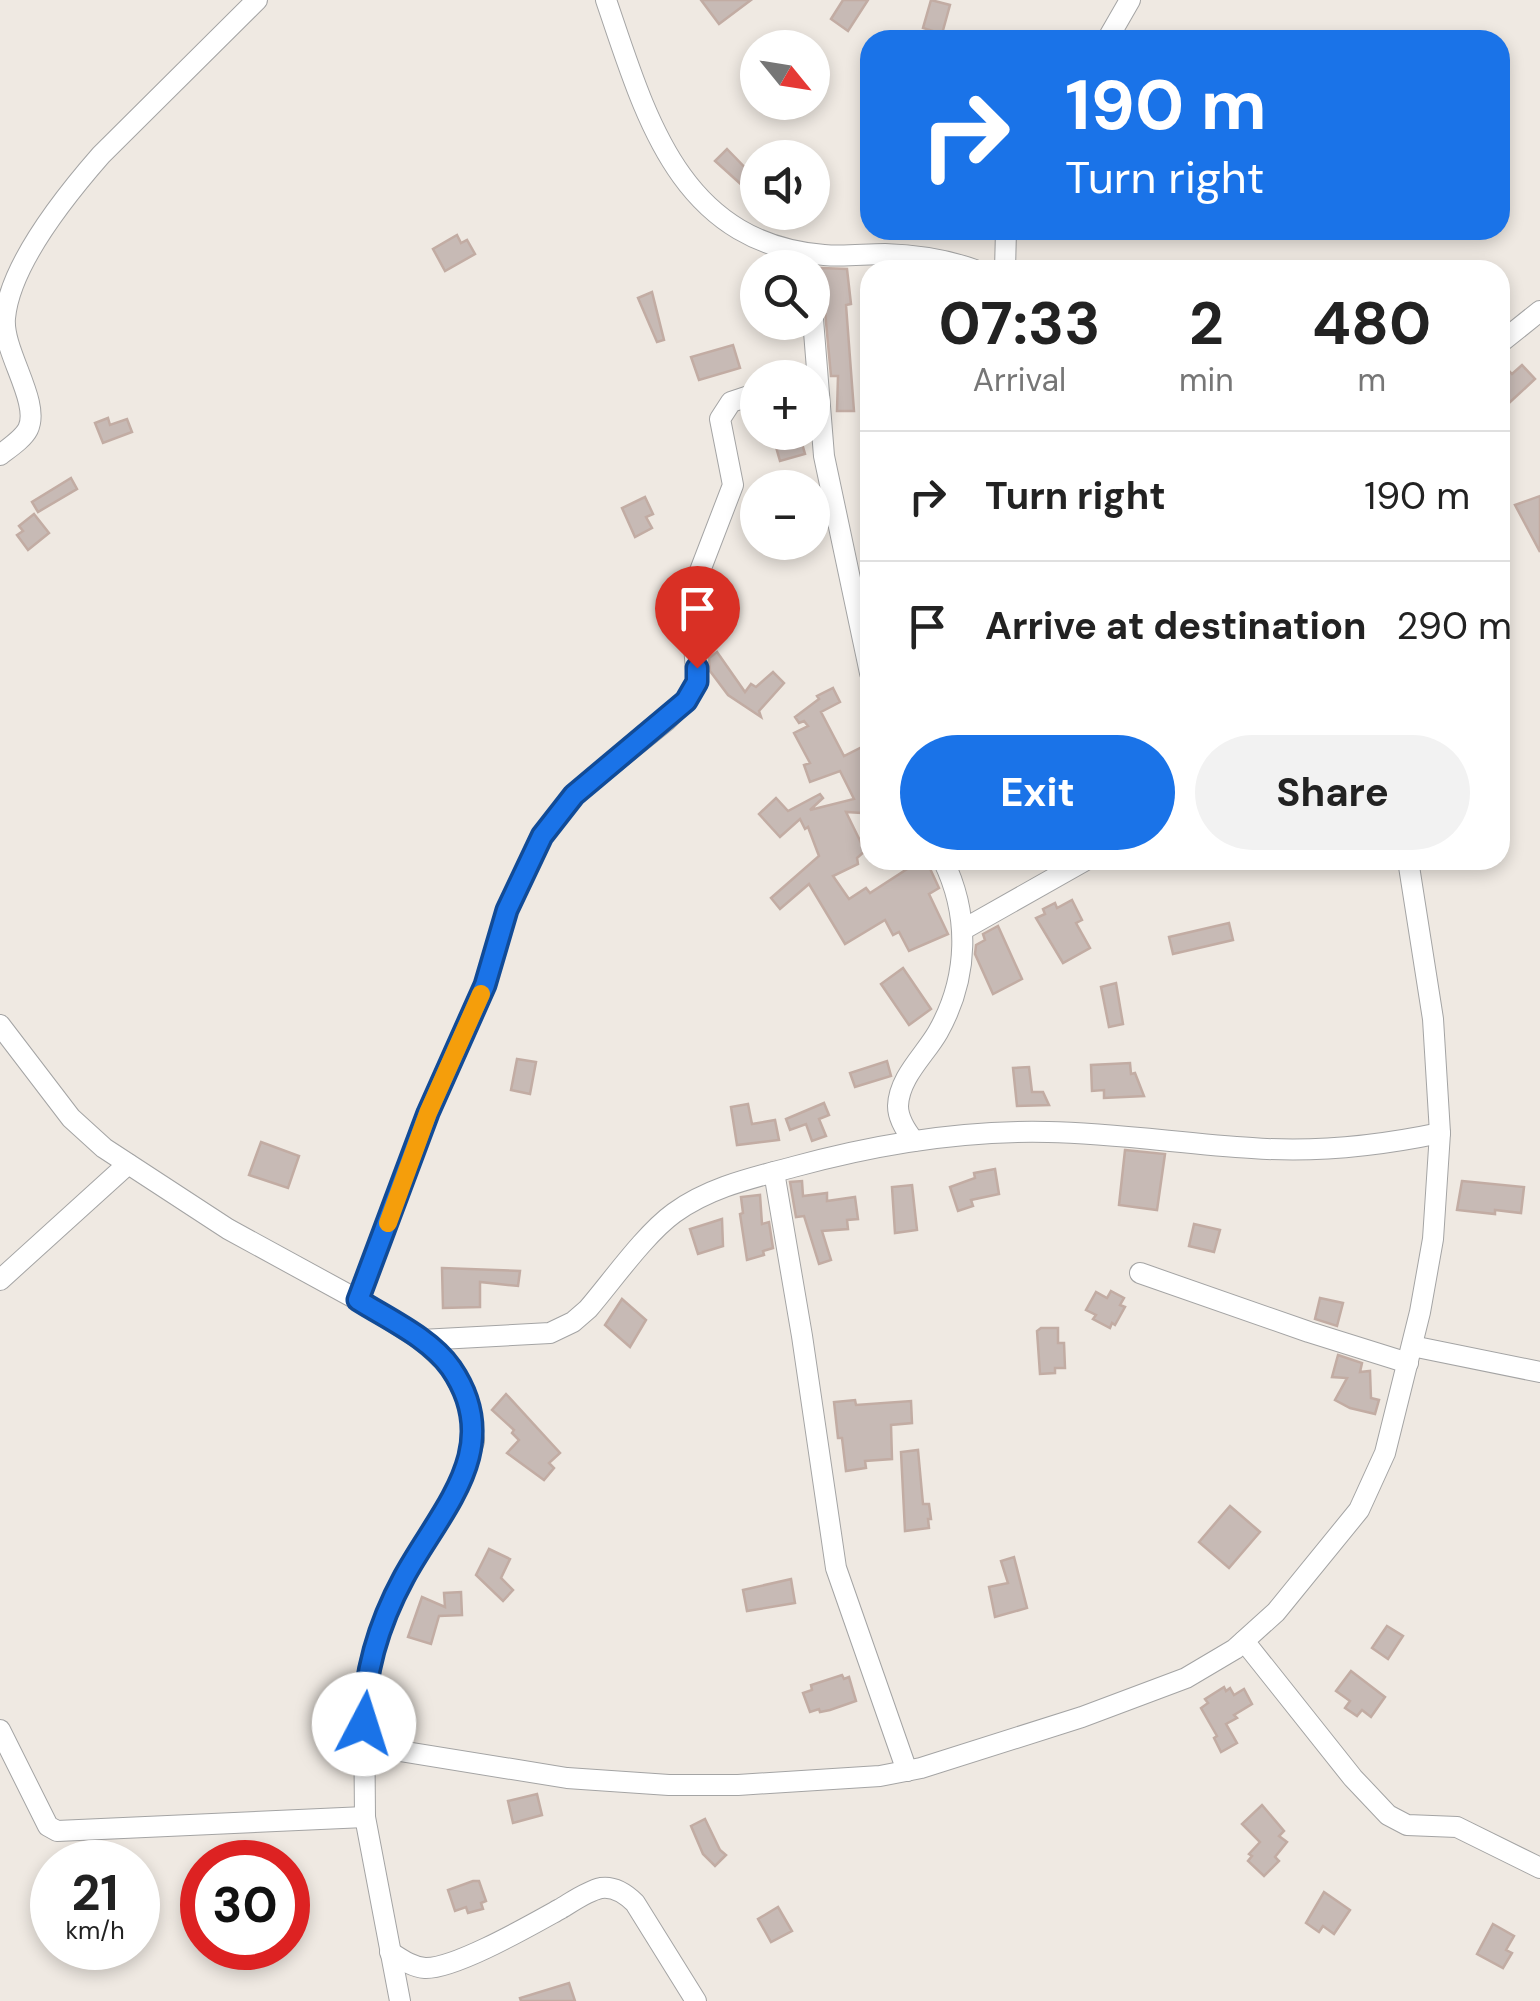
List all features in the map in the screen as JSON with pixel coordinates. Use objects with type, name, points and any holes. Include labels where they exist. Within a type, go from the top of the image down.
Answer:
[{"type":"street","points":[[0,454],[28,429],[30,415],[6,341],[5,318],[15,280],[30,253],[101,155],[256,0]]},
{"type":"street","points":[[606,0],[658,138],[674,167],[720,219],[780,250]]},
{"type":"street","points":[[1113,30],[1130,0]]},
{"type":"street","points":[[830,259],[887,254],[933,260]]},
{"type":"street","points":[[1510,335],[1540,311]]},
{"type":"street","points":[[358,1300],[428,1113],[485,985],[507,910],[542,836],[574,795],[666,721],[686,701],[697,682],[693,589],[732,485],[720,419],[732,402],[740,399]]},
{"type":"street","points":[[823,450],[860,626]]},
{"type":"street","points":[[914,1141],[903,1126],[898,1109],[901,1089],[939,1031],[964,956],[964,929],[947,870]]},
{"type":"street","points":[[964,929],[1068,870]]},
{"type":"street","points":[[363,1745],[567,1778],[668,1784],[830,1780],[908,1771],[1082,1717],[1186,1678],[1244,1641],[1288,1598],[1359,1510],[1385,1453],[1410,1354],[1434,1239],[1440,1133],[1432,1018],[1410,870]]},
{"type":"street","points":[[0,1025],[70,1118],[104,1148],[228,1229],[422,1340],[450,1366],[468,1402],[474,1442],[460,1484],[404,1577],[383,1621],[370,1662],[364,1704],[365,1818],[400,2001]]},
{"type":"street","points":[[422,1340],[550,1334],[588,1309],[669,1216],[724,1186],[859,1149],[951,1136],[1046,1132],[1254,1148],[1336,1148],[1382,1145],[1440,1133]]},
{"type":"street","points":[[0,1280],[128,1164]]},
{"type":"street","points":[[774,1172],[836,1568],[908,1771]]},
{"type":"street","points":[[1140,1273],[1309,1332],[1410,1354],[1540,1372]]},
{"type":"street","points":[[1244,1641],[1353,1778],[1388,1814],[1406,1825],[1457,1827],[1540,1868]]},
{"type":"street","points":[[0,1730],[43,1817],[56,1831],[365,1818]]},
{"type":"street","points":[[390,1952],[418,1967],[440,1966],[528,1927],[586,1894],[602,1888],[614,1889],[626,1893],[635,1903],[696,2001]]},
{"type":"building","points":[[701,0],[751,0],[719,24]]},
{"type":"building","points":[[843,0],[868,0],[848,31],[831,19]]},
{"type":"building","points":[[931,0],[950,5],[943,30],[923,28]]},
{"type":"building","points":[[727,149],[740,162],[740,183],[715,161]]},
{"type":"building","points":[[457,235],[461,243],[467,240],[475,254],[445,271],[433,249]]},
{"type":"building","points":[[830,268],[847,269],[854,411],[837,411],[838,376],[831,376]]},
{"type":"building","points":[[652,292],[664,340],[657,342],[638,298]]},
{"type":"building","points":[[733,345],[740,368],[699,380],[691,357]]},
{"type":"building","points":[[1522,365],[1535,379],[1510,402],[1510,372]]},
{"type":"building","points":[[108,418],[110,425],[127,419],[132,432],[103,443],[95,423]]},
{"type":"building","points":[[777,450],[804,450],[805,454],[780,461]]},
{"type":"building","points":[[71,478],[77,489],[38,512],[32,502]]},
{"type":"building","points":[[1540,496],[1540,552],[1515,505]]},
{"type":"building","points":[[645,497],[653,514],[646,517],[652,528],[635,537],[622,508]]},
{"type":"building","points":[[34,514],[49,533],[28,550],[17,535],[23,531],[19,526]]},
{"type":"building","points":[[717,652],[745,692],[751,684],[756,687],[773,672],[784,683],[759,711],[761,717],[728,695],[710,671],[709,658]]},
{"type":"building","points":[[833,688],[840,702],[821,712],[844,756],[860,748],[860,813],[846,812],[860,841],[860,855],[858,864],[833,876],[849,899],[866,888],[870,893],[905,870],[931,870],[939,888],[929,894],[948,934],[909,951],[899,932],[893,935],[885,920],[845,944],[809,884],[780,909],[771,898],[819,856],[808,827],[805,829],[800,819],[780,837],[759,814],[776,798],[788,811],[820,794],[823,798],[810,810],[854,799],[840,771],[810,782],[804,765],[810,763],[794,733],[808,726],[795,717],[819,699],[817,696]]},
{"type":"building","points":[[1072,900],[1082,920],[1076,923],[1090,948],[1063,963],[1036,918],[1055,903],[1057,908]]},
{"type":"building","points":[[1229,923],[1233,940],[1173,954],[1169,937]]},
{"type":"building","points":[[998,926],[1022,979],[993,994],[975,954],[976,945],[985,940],[983,934]]},
{"type":"building","points":[[903,968],[931,1009],[909,1025],[881,984]]},
{"type":"building","points":[[1116,983],[1123,1024],[1109,1027],[1101,987]]},
{"type":"building","points":[[517,1059],[536,1062],[530,1094],[511,1090]]},
{"type":"building","points":[[887,1061],[891,1076],[855,1087],[850,1073]]},
{"type":"building","points":[[1130,1063],[1131,1074],[1135,1073],[1144,1096],[1104,1098],[1104,1090],[1092,1091],[1091,1065]]},
{"type":"building","points":[[1029,1067],[1032,1092],[1043,1092],[1049,1105],[1017,1106],[1013,1068]]},
{"type":"building","points":[[824,1103],[829,1115],[819,1119],[826,1136],[812,1141],[806,1124],[790,1130],[786,1119]]},
{"type":"building","points":[[748,1104],[752,1124],[775,1120],[779,1140],[737,1145],[731,1107]]},
{"type":"building","points":[[261,1142],[299,1156],[288,1188],[249,1175]]},
{"type":"building","points":[[1125,1150],[1165,1154],[1157,1210],[1119,1205]]},
{"type":"building","points":[[995,1169],[999,1194],[971,1200],[973,1206],[958,1211],[950,1187],[975,1178],[974,1173]]},
{"type":"building","points":[[802,1181],[803,1196],[827,1193],[827,1201],[855,1197],[858,1219],[847,1220],[848,1229],[822,1231],[831,1260],[819,1264],[804,1216],[796,1217],[790,1182]]},
{"type":"building","points":[[1462,1181],[1524,1187],[1521,1213],[1457,1210]]},
{"type":"building","points":[[912,1185],[917,1230],[895,1233],[892,1187]]},
{"type":"building","points":[[760,1195],[762,1224],[769,1222],[773,1248],[747,1260],[741,1197]]},
{"type":"building","points":[[722,1219],[723,1246],[698,1254],[690,1229]]},
{"type":"building","points":[[1194,1224],[1220,1230],[1214,1252],[1189,1246]]},
{"type":"building","points":[[442,1268],[520,1271],[518,1286],[480,1282],[480,1307],[443,1308]]},
{"type":"building","points":[[1111,1291],[1124,1298],[1120,1305],[1125,1307],[1110,1328],[1086,1310],[1096,1292],[1107,1298]]},
{"type":"building","points":[[1320,1298],[1343,1303],[1337,1326],[1315,1319]]},
{"type":"building","points":[[622,1299],[646,1320],[630,1347],[605,1325]]},
{"type":"building","points":[[1058,1328],[1058,1343],[1064,1343],[1065,1368],[1055,1368],[1055,1373],[1040,1374],[1037,1331]]},
{"type":"building","points":[[1338,1355],[1362,1363],[1360,1372],[1370,1371],[1371,1398],[1379,1400],[1375,1414],[1335,1400],[1347,1378],[1332,1377]]},
{"type":"building","points":[[506,1394],[560,1453],[549,1463],[554,1468],[544,1480],[507,1453],[519,1440],[492,1410]]},
{"type":"building","points":[[855,1400],[856,1405],[911,1401],[912,1423],[891,1425],[892,1459],[865,1461],[866,1468],[846,1471],[834,1402]]},
{"type":"building","points":[[918,1450],[923,1504],[929,1504],[931,1519],[929,1528],[905,1531],[901,1452]]},
{"type":"building","points":[[1230,1506],[1260,1532],[1229,1568],[1199,1542]]},
{"type":"building","points":[[489,1549],[510,1559],[501,1578],[513,1590],[503,1601],[476,1575]]},
{"type":"building","points":[[1014,1557],[1027,1608],[995,1617],[989,1587],[1008,1583],[1001,1561]]},
{"type":"building","points":[[791,1579],[795,1603],[747,1611],[743,1590]]},
{"type":"building","points":[[461,1592],[462,1615],[439,1616],[431,1644],[408,1637],[422,1597],[445,1607],[444,1593]]},
{"type":"building","points":[[1387,1626],[1403,1636],[1388,1659],[1372,1648]]},
{"type":"building","points":[[1351,1671],[1385,1697],[1371,1717],[1362,1710],[1357,1716],[1345,1708],[1350,1701],[1336,1691]]},
{"type":"building","points":[[842,1675],[844,1679],[849,1677],[856,1701],[810,1712],[803,1693],[812,1690],[811,1685]]},
{"type":"building","points":[[1224,1687],[1234,1695],[1244,1689],[1252,1704],[1226,1724],[1237,1743],[1221,1752],[1201,1708],[1208,1703],[1205,1699]]},
{"type":"building","points":[[537,1794],[542,1815],[513,1823],[508,1801]]},
{"type":"building","points":[[1262,1805],[1284,1831],[1279,1836],[1287,1842],[1275,1857],[1279,1861],[1264,1876],[1248,1861],[1260,1842],[1242,1824]]},
{"type":"building","points":[[705,1819],[726,1855],[715,1866],[703,1854],[691,1826]]},
{"type":"building","points":[[479,1881],[486,1901],[481,1903],[483,1909],[468,1913],[466,1907],[455,1911],[448,1890]]},
{"type":"building","points":[[1324,1892],[1350,1910],[1334,1934],[1323,1926],[1319,1932],[1306,1923]]},
{"type":"building","points":[[778,1907],[792,1931],[771,1942],[758,1919]]},
{"type":"building","points":[[1493,1924],[1514,1936],[1506,1950],[1512,1953],[1503,1968],[1477,1954]]},
{"type":"building","points":[[569,1983],[575,2001],[521,2001],[520,1998]]},
{"type":"slow traffic","points":[[388,1223],[428,1113],[481,994]]},
{"type":"route","points":[[364,1724],[370,1662],[383,1621],[404,1577],[460,1484],[474,1442],[468,1402],[450,1366],[422,1340],[358,1300],[428,1113],[485,985],[507,910],[524,869],[542,836],[574,795],[686,701],[697,682],[697,668]]}]
